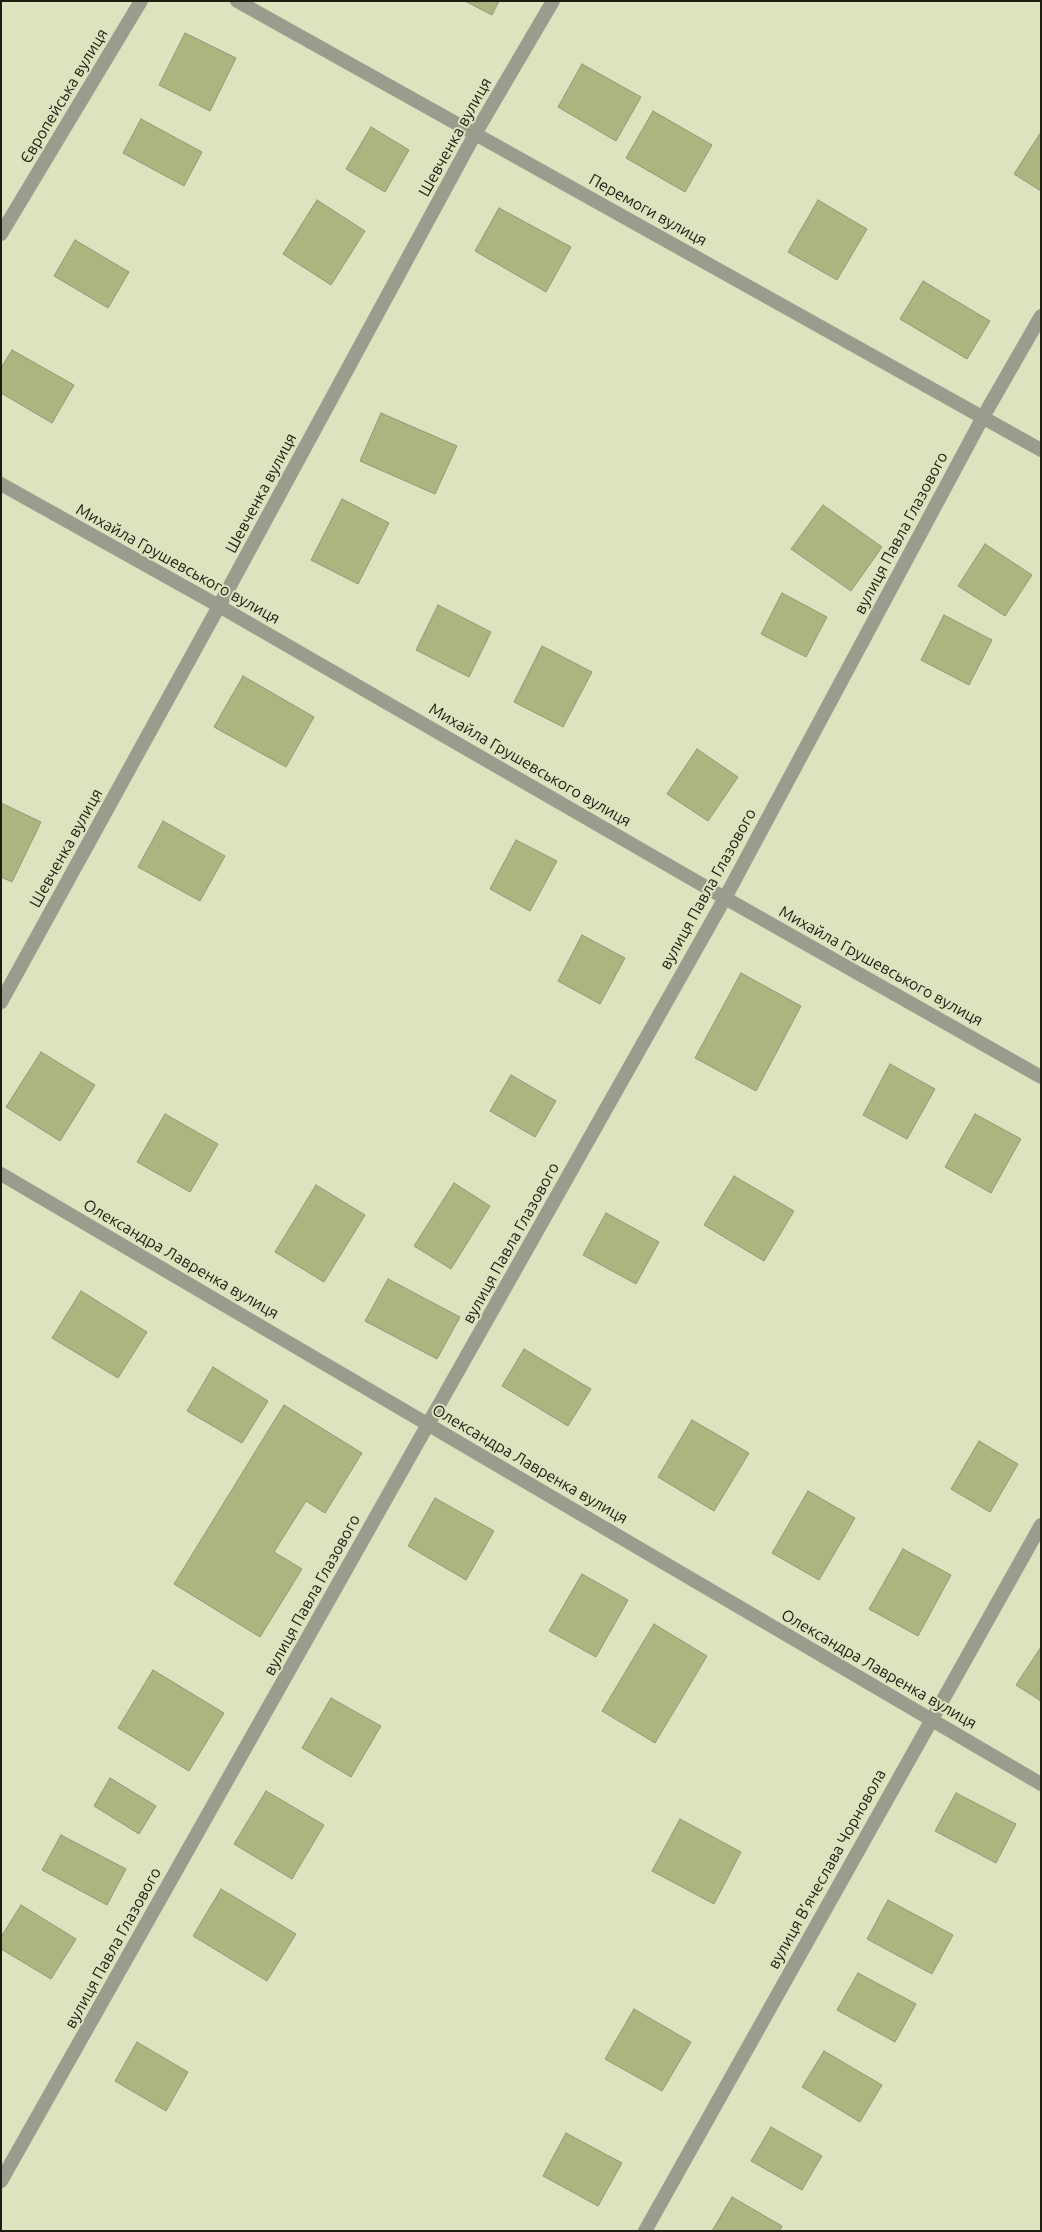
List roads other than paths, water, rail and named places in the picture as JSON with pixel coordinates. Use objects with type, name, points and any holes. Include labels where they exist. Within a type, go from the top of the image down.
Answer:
[{"type":"street","name":"Європейська вулиця","points":[[1,234],[141,1]]},
{"type":"street","name":"Перемоги вулиця","points":[[237,1],[1041,450]]},
{"type":"street","name":"Шевченка вулиця","points":[[1,1002],[220,606],[475,134],[553,1]]},
{"type":"street","name":"вулиця Павла Глазового","points":[[1,2181],[724,898],[983,417],[1041,316]]},
{"type":"street","name":"Михайла Грушевського вулиця","points":[[1,484],[220,606],[724,898],[1041,1076]]},
{"type":"street","name":"Олександра Лавренка вулиця","points":[[1,1174],[1041,1784]]},
{"type":"street","name":"вулиця В’ячеслава Чорновола","points":[[645,2231],[1041,1525]]}]
